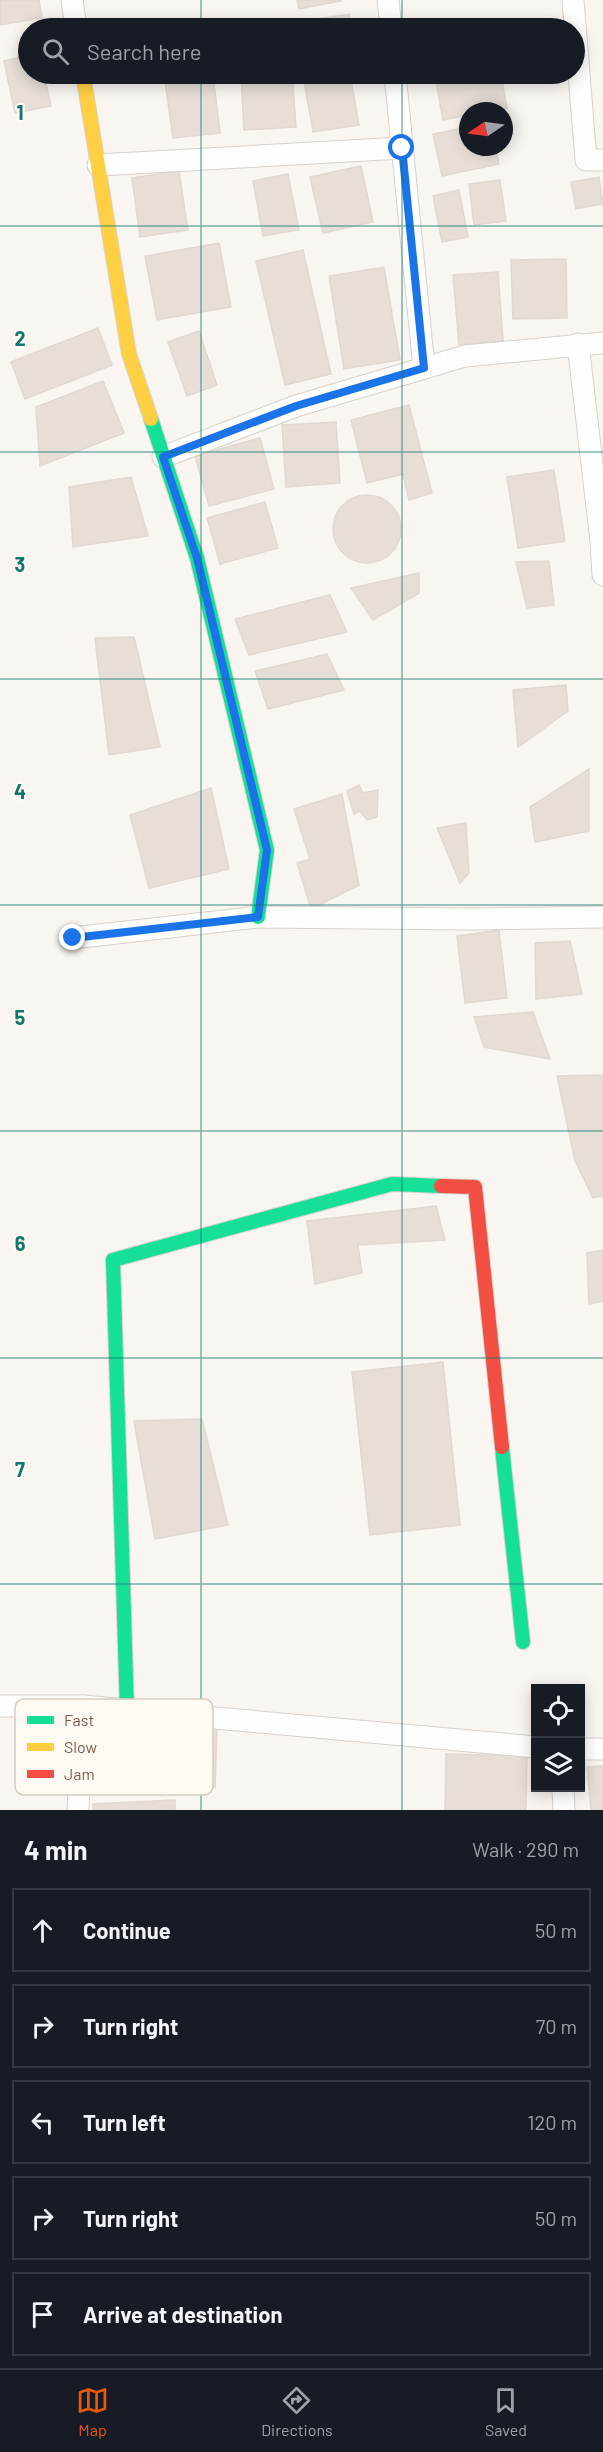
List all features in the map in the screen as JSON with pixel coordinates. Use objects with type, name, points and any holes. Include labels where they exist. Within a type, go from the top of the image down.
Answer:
[{"type":"street","points":[[72,0],[75,18]]},
{"type":"street","points":[[388,0],[390,18]]},
{"type":"street","points":[[573,0],[574,18]]},
{"type":"street","points":[[85,84],[129,354],[197,558],[267,850],[258,917]]},
{"type":"street","points":[[396,84],[424,368]]},
{"type":"street","points":[[580,84],[586,160],[603,160]]},
{"type":"street","points":[[98,165],[402,148]]},
{"type":"street","points":[[163,457],[296,406],[465,356],[603,343]]},
{"type":"street","points":[[578,344],[603,575]]},
{"type":"street","points":[[73,938],[258,917],[473,919],[603,917]]},
{"type":"street","points":[[127,1699],[113,1260],[393,1184],[475,1187],[523,1641]]},
{"type":"street","points":[[213,1718],[531,1747]]},
{"type":"street","points":[[585,1749],[603,1749]]},
{"type":"street","points":[[563,1792],[564,1810]]},
{"type":"street","points":[[78,1810],[79,1795]]},
{"type":"building","points":[[0,0],[39,0],[42,18],[18,18],[18,22],[0,25]]},
{"type":"building","points":[[297,0],[341,0],[341,1],[299,9]]},
{"type":"building","points":[[349,14],[350,18],[324,18]]},
{"type":"building","points":[[18,58],[18,84],[46,84],[51,106],[15,113],[4,61]]},
{"type":"building","points":[[165,84],[214,84],[220,133],[173,138]]},
{"type":"building","points":[[242,84],[293,84],[296,127],[244,130]]},
{"type":"building","points":[[305,84],[352,84],[359,125],[313,132]]},
{"type":"building","points":[[436,84],[503,84],[506,102],[459,102],[459,117],[443,120]]},
{"type":"building","points":[[459,129],[459,156],[498,156],[499,164],[442,176],[433,134]]},
{"type":"building","points":[[361,166],[373,222],[323,233],[310,177]]},
{"type":"building","points":[[179,171],[188,230],[140,237],[132,178]]},
{"type":"building","points":[[288,174],[299,230],[263,236],[253,181]]},
{"type":"building","points":[[599,177],[603,204],[576,209],[571,182]]},
{"type":"building","points":[[500,180],[506,221],[474,225],[469,184]]},
{"type":"building","points":[[459,190],[468,237],[442,242],[433,196]]},
{"type":"building","points":[[219,243],[231,307],[157,320],[145,256]]},
{"type":"building","points":[[303,250],[331,374],[285,385],[256,261]]},
{"type":"building","points":[[566,259],[567,318],[513,319],[511,260]]},
{"type":"building","points":[[384,267],[400,360],[344,369],[329,276]]},
{"type":"building","points":[[498,272],[503,341],[459,345],[453,275]]},
{"type":"building","points":[[98,328],[112,365],[25,399],[11,362]]},
{"type":"building","points":[[199,331],[217,385],[187,396],[168,342]]},
{"type":"building","points":[[103,381],[124,433],[40,466],[36,407]]},
{"type":"building","points":[[409,405],[432,493],[409,500],[403,474],[367,483],[351,420]]},
{"type":"building","points":[[336,422],[340,483],[286,487],[282,425]]},
{"type":"building","points":[[260,438],[274,489],[209,506],[195,456]]},
{"type":"building","points":[[554,470],[565,541],[518,548],[507,477]]},
{"type":"building","points":[[131,477],[148,536],[73,547],[69,487]]},
{"type":"building","points":[[374,495],[386,501],[395,510],[401,522],[399,542],[391,553],[374,563],[360,563],[343,553],[335,542],[333,522],[343,505],[354,497]]},
{"type":"building","points":[[265,502],[278,548],[220,564],[207,518]]},
{"type":"building","points":[[549,561],[554,605],[527,608],[516,562]]},
{"type":"building","points":[[419,573],[419,593],[373,620],[351,588]]},
{"type":"building","points":[[330,595],[347,632],[249,655],[235,619]]},
{"type":"building","points":[[134,637],[160,747],[109,755],[95,638]]},
{"type":"building","points":[[327,654],[344,690],[268,709],[255,671]]},
{"type":"building","points":[[566,685],[568,711],[518,747],[513,690]]},
{"type":"building","points":[[589,769],[589,831],[535,842],[530,807]]},
{"type":"building","points":[[359,785],[363,793],[378,790],[377,817],[367,820],[360,811],[354,814],[347,791]]},
{"type":"building","points":[[211,788],[229,869],[149,888],[130,815]]},
{"type":"building","points":[[342,794],[359,885],[311,909],[297,863],[310,859],[294,809]]},
{"type":"building","points":[[466,823],[469,873],[460,883],[437,828]]},
{"type":"building","points":[[499,930],[507,998],[465,1003],[457,936]]},
{"type":"building","points":[[570,941],[582,994],[536,999],[535,943]]},
{"type":"building","points":[[533,1012],[550,1059],[484,1047],[474,1017]]},
{"type":"building","points":[[603,1075],[603,1196],[593,1198],[575,1161],[557,1076]]},
{"type":"building","points":[[436,1206],[445,1240],[358,1245],[362,1273],[315,1284],[307,1221]]},
{"type":"building","points":[[603,1250],[603,1301],[589,1304],[587,1253]]},
{"type":"building","points":[[443,1362],[460,1525],[370,1535],[352,1372]]},
{"type":"building","points":[[202,1419],[228,1525],[155,1539],[134,1421]]},
{"type":"building","points":[[213,1729],[217,1729],[215,1787],[213,1787]]},
{"type":"building","points":[[446,1754],[527,1756],[526,1810],[445,1810]]},
{"type":"building","points":[[603,1766],[603,1810],[591,1810],[587,1767]]},
{"type":"building","points":[[175,1800],[175,1810],[93,1810],[93,1804]]},
{"type":"traffic: fast","points":[[151,419],[197,558],[267,850],[258,917]]},
{"type":"traffic: fast","points":[[127,1699],[113,1260],[392,1184],[441,1186]]},
{"type":"traffic: fast","points":[[502,1447],[523,1642]]},
{"type":"traffic: slow","points":[[85,84],[129,354],[151,419]]},
{"type":"traffic: jam","points":[[441,1186],[475,1187],[502,1447]]},
{"type":"route","points":[[73,938],[258,917],[267,850],[197,558],[163,457],[296,406],[424,368],[402,148]]}]
